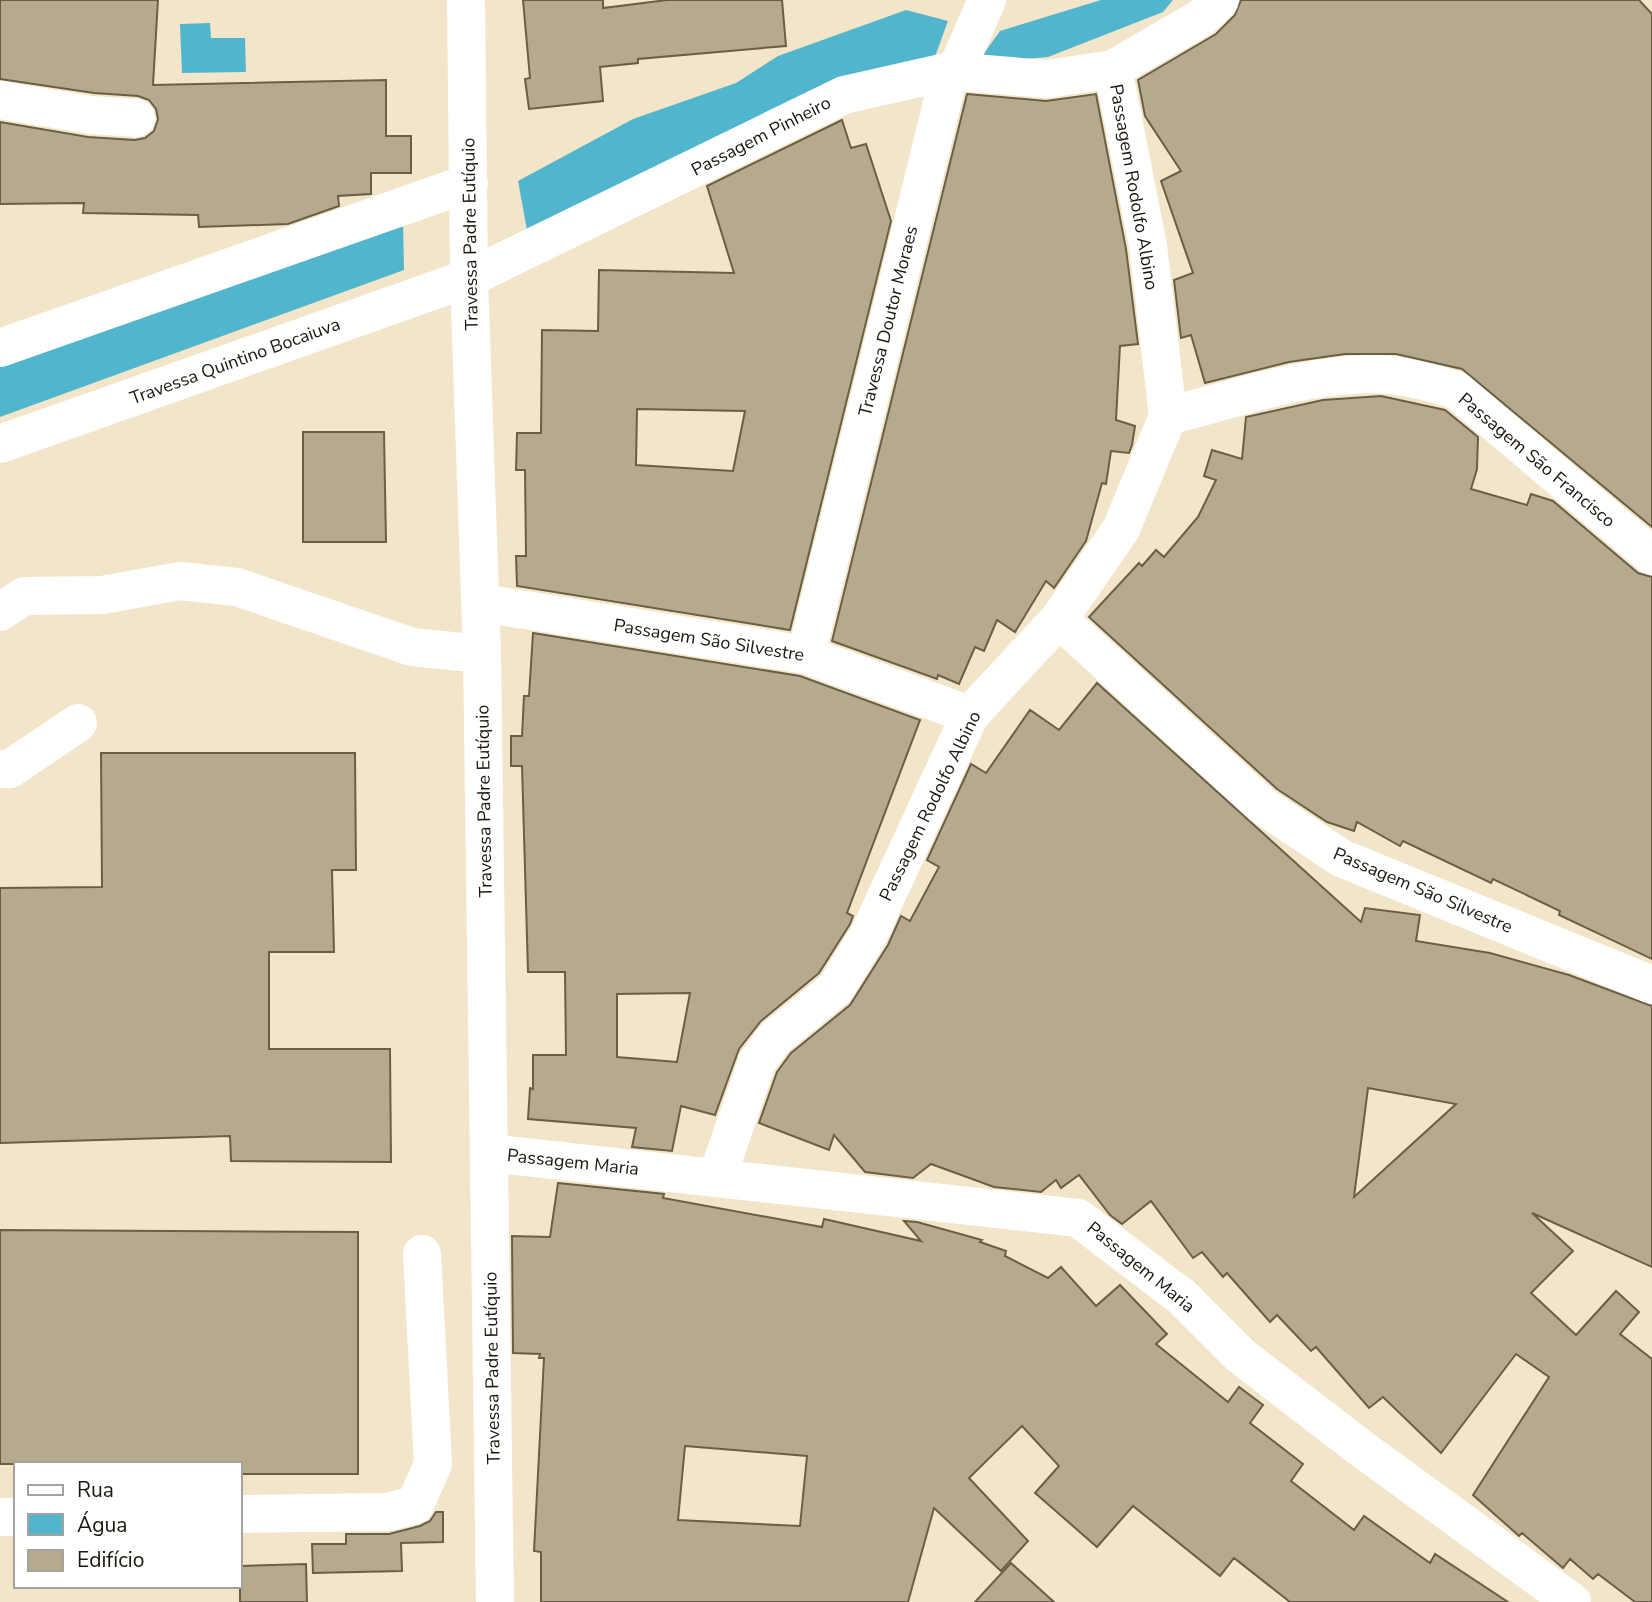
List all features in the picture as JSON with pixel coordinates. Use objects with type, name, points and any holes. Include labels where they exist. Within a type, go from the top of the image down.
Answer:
[{"type":"street","name":"Travessa Padre Eutíquio","points":[[466,0],[469,278],[482,603],[495,1602]]},
{"type":"street","name":"Travessa Doutor Moraes","points":[[806,655],[955,67],[988,0]]},
{"type":"street","name":"Passagem Pinheiro","points":[[469,278],[724,156],[821,104],[873,87],[955,67],[1047,79],[1113,69],[1201,18],[1220,0]]},
{"type":"street","name":"Passagem Rodolfo Albino","points":[[717,1177],[757,1062],[775,1038],[836,988],[869,934],[970,715],[1059,619],[1121,529],[1168,416],[1148,246],[1113,69]]},
{"type":"street","points":[[0,100],[91,115],[136,118]]},
{"type":"street","points":[[0,348],[469,183]]},
{"type":"street","name":"Travessa Quintino Bocaiuva","points":[[0,444],[469,278]]},
{"type":"street","name":"Passagem São Francisco","points":[[1168,416],[1308,380],[1373,374],[1421,380],[1456,390],[1652,556]]},
{"type":"street","points":[[0,612],[24,596],[102,594],[180,581],[237,587],[412,647],[482,654]]},
{"type":"street","name":"Passagem São Silvestre","points":[[482,603],[806,655],[970,715]]},
{"type":"street","name":"Passagem São Silvestre","points":[[1059,619],[1263,806],[1341,858],[1652,985]]},
{"type":"street","points":[[0,769],[10,769],[78,723]]},
{"type":"street","name":"Passagem Maria","points":[[489,1153],[1078,1218],[1182,1297],[1241,1356],[1358,1446],[1572,1602]]},
{"type":"street","points":[[242,1514],[388,1512],[415,1505],[433,1464],[422,1254]]},
{"type":"water","points":[[1101,0],[1173,0],[1163,12],[1048,57],[977,63],[1000,31]]},
{"type":"water","points":[[906,10],[948,21],[933,62],[527,230],[518,181],[633,119],[736,83],[778,56]]},
{"type":"water","points":[[210,23],[211,38],[245,38],[246,72],[182,73],[180,24]]},
{"type":"water","points":[[403,220],[404,270],[0,417],[0,363]]},
{"type":"building","points":[[0,0],[158,0],[153,85],[386,80],[386,136],[411,136],[411,173],[371,173],[371,194],[338,196],[339,206],[288,224],[199,227],[198,215],[83,213],[84,203],[0,204],[0,122],[88,137],[135,140],[145,138],[154,131],[158,119],[156,109],[149,100],[138,96],[94,93],[0,79]]},
{"type":"building","points":[[523,0],[603,0],[603,8],[667,0],[782,0],[786,46],[638,59],[638,63],[600,67],[603,101],[529,109],[525,79],[530,78]]},
{"type":"building","points":[[1241,0],[1639,0],[1652,14],[1652,527],[1462,369],[1396,354],[1345,354],[1289,362],[1205,383],[1191,335],[1181,338],[1174,280],[1193,273],[1161,181],[1181,171],[1145,116],[1138,80],[1216,34],[1235,15]]},
{"type":"building","points":[[967,94],[1046,101],[1096,94],[1126,249],[1138,344],[1120,346],[1116,420],[1135,426],[1132,445],[1129,453],[1111,451],[1106,484],[1102,483],[1086,541],[1054,588],[1046,581],[1015,632],[997,620],[984,651],[975,647],[959,684],[938,675],[937,679],[832,641]]},
{"type":"building","points":[[842,120],[851,148],[866,144],[891,221],[790,630],[517,586],[516,556],[526,556],[525,470],[516,470],[517,433],[541,433],[542,330],[598,331],[599,270],[734,273],[707,186]],"holes":[[[637,409],[745,411],[733,471],[636,465]]]},
{"type":"building","points":[[1381,396],[1445,410],[1478,437],[1477,469],[1471,489],[1527,505],[1531,494],[1553,501],[1638,573],[1652,577],[1652,959],[1559,915],[1560,911],[1493,879],[1491,883],[1403,841],[1400,846],[1357,822],[1354,831],[1327,822],[1277,789],[1089,617],[1139,563],[1142,566],[1156,550],[1164,557],[1198,517],[1216,480],[1204,476],[1212,450],[1242,459],[1246,417],[1323,400]]},
{"type":"building","points":[[303,432],[384,432],[386,542],[303,542]]},
{"type":"building","points":[[533,633],[800,676],[920,720],[847,913],[853,916],[850,924],[819,973],[761,1021],[739,1049],[715,1115],[681,1106],[672,1151],[632,1147],[636,1128],[528,1119],[530,1088],[533,1089],[533,1055],[566,1055],[565,972],[528,972],[522,766],[511,766],[511,736],[522,736],[524,696],[529,696]],"holes":[[[690,993],[677,1062],[617,1057],[617,994]]]},
{"type":"building","points":[[1097,683],[1361,922],[1365,908],[1420,915],[1416,941],[1490,953],[1569,975],[1652,1006],[1652,1267],[1532,1213],[1573,1251],[1531,1293],[1576,1335],[1616,1291],[1639,1312],[1620,1334],[1652,1359],[1652,1602],[1635,1602],[1598,1574],[1593,1579],[1570,1559],[1563,1568],[1522,1533],[1519,1536],[1473,1495],[1549,1377],[1516,1354],[1441,1453],[1383,1397],[1369,1408],[1316,1347],[1311,1351],[1277,1315],[1270,1322],[1227,1273],[1223,1277],[1202,1252],[1193,1258],[1151,1201],[1122,1224],[1110,1215],[1079,1175],[1061,1188],[1056,1180],[1041,1192],[994,1187],[931,1164],[913,1178],[865,1172],[834,1135],[829,1150],[759,1123],[777,1072],[791,1053],[850,1005],[888,945],[901,916],[910,921],[939,867],[927,860],[971,764],[986,773],[1030,710],[1059,730]],"holes":[[[1368,1088],[1456,1104],[1354,1197]]]},
{"type":"building","points":[[101,753],[355,753],[356,870],[332,870],[334,952],[269,952],[269,1049],[390,1049],[391,1162],[231,1161],[230,1136],[0,1143],[0,888],[102,887]]},
{"type":"building","points":[[558,1183],[664,1194],[663,1198],[822,1227],[824,1219],[921,1241],[904,1221],[917,1222],[982,1240],[980,1242],[1006,1251],[1005,1256],[1048,1278],[1061,1267],[1096,1306],[1120,1285],[1167,1334],[1156,1344],[1228,1402],[1239,1387],[1263,1405],[1250,1423],[1303,1464],[1291,1481],[1354,1530],[1364,1516],[1430,1563],[1435,1554],[1508,1602],[1290,1602],[1234,1558],[1220,1576],[1133,1506],[1097,1547],[1035,1493],[1059,1466],[1022,1426],[969,1478],[1028,1541],[1001,1571],[934,1508],[908,1602],[541,1602],[541,1552],[534,1551],[544,1358],[539,1358],[540,1354],[513,1353],[512,1236],[550,1237]],"holes":[[[685,1446],[807,1456],[800,1526],[678,1520]]]},
{"type":"building","points":[[0,1230],[358,1232],[358,1474],[242,1474],[242,1462],[0,1464]]},
{"type":"building","points":[[436,1512],[443,1512],[443,1542],[401,1543],[402,1571],[313,1573],[312,1544],[346,1544],[346,1534],[389,1534],[420,1526],[430,1521]]},
{"type":"building","points":[[1011,1563],[1054,1602],[975,1602]]},
{"type":"building","points":[[306,1564],[307,1602],[240,1602],[242,1566]]}]
